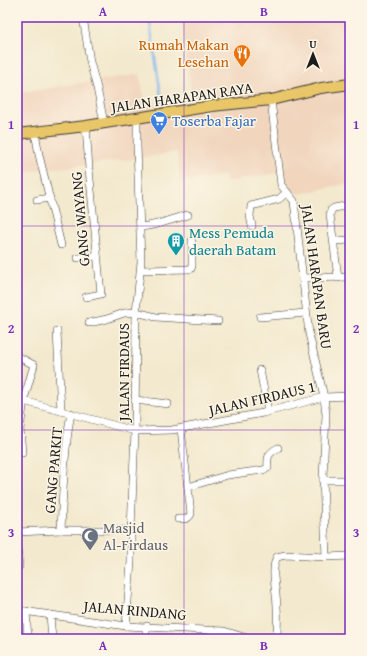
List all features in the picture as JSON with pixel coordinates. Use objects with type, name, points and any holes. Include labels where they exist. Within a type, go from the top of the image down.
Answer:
[{"type":"main road","name":"JALAN HARAPAN RAYA","points":[[17,134],[86,126],[212,106],[271,100],[321,88],[350,84]]},
{"type":"street","points":[[83,17],[90,62],[104,123]]},
{"type":"street","name":"JALAN HARAPAN BARU","points":[[271,100],[281,185],[294,201],[309,334],[324,397],[326,415],[323,480],[326,557]]},
{"type":"street","name":"JALAN FIRDAUS","points":[[126,626],[131,562],[135,431],[136,312],[141,270],[137,118]]},
{"type":"street","name":"GANG WAYANG","points":[[86,126],[101,294],[86,298]]},
{"type":"street","points":[[35,132],[39,155],[62,245]]},
{"type":"street","points":[[252,226],[250,216],[251,206],[279,199],[287,192]]},
{"type":"street","points":[[37,200],[50,198]]},
{"type":"street","points":[[338,278],[330,215],[331,210],[334,208],[350,205]]},
{"type":"street","points":[[140,227],[159,224],[171,219],[188,215]]},
{"type":"street","points":[[334,241],[350,240]]},
{"type":"street","points":[[141,270],[191,269],[192,241]]},
{"type":"street","points":[[78,258],[97,256]]},
{"type":"street","points":[[303,278],[350,277]]},
{"type":"street","points":[[89,323],[124,313],[136,312],[156,317],[218,321]]},
{"type":"street","points":[[260,317],[306,313]]},
{"type":"street","points":[[57,331],[61,411]]},
{"type":"street","points":[[17,356],[34,365],[24,401],[20,429],[22,453],[17,453]]},
{"type":"street","points":[[260,370],[268,411]]},
{"type":"street","name":"JALAN FIRDAUS 1","points":[[24,401],[135,431],[181,429],[268,411],[324,397],[350,396]]},
{"type":"street","points":[[135,400],[168,404]]},
{"type":"street","name":"GANG PARKIT","points":[[61,530],[63,486],[68,428],[71,413]]},
{"type":"street","points":[[178,519],[186,519],[191,514],[181,429]]},
{"type":"street","points":[[188,487],[228,476],[268,468],[269,454],[278,448]]},
{"type":"street","points":[[323,480],[350,480]]},
{"type":"street","points":[[17,532],[61,530],[131,530]]},
{"type":"street","points":[[17,548],[19,566]]},
{"type":"street","points":[[277,639],[278,608],[274,569],[277,557],[285,555],[326,557],[350,556]]},
{"type":"street","name":"JALAN RINDANG","points":[[17,610],[126,626],[224,631],[250,639]]},
{"type":"street","points":[[26,612],[28,639]]},
{"type":"street","points":[[50,615],[52,639]]},
{"type":"street","points":[[145,639],[147,626]]},
{"type":"street","points":[[223,639],[224,631]]},
{"type":"shaded area","points":[[237,17],[350,17],[350,183],[298,194],[289,188],[284,172],[226,182],[225,175],[181,182],[177,152],[133,159],[40,170],[17,175],[17,93],[140,74],[144,101],[154,100],[155,108],[192,102],[182,23]]},
{"type":"waterway","points":[[149,17],[163,109]]},
{"type":"place","name":"Rumah Makan Lesehan","points":[[242,68]]},
{"type":"place","name":"Toserba Fajar","points":[[159,135]]},
{"type":"place","name":"Mess Pemuda daerah Batam","points":[[176,256]]},
{"type":"place","name":"Masjid Al-Firdaus","points":[[90,551]]}]
